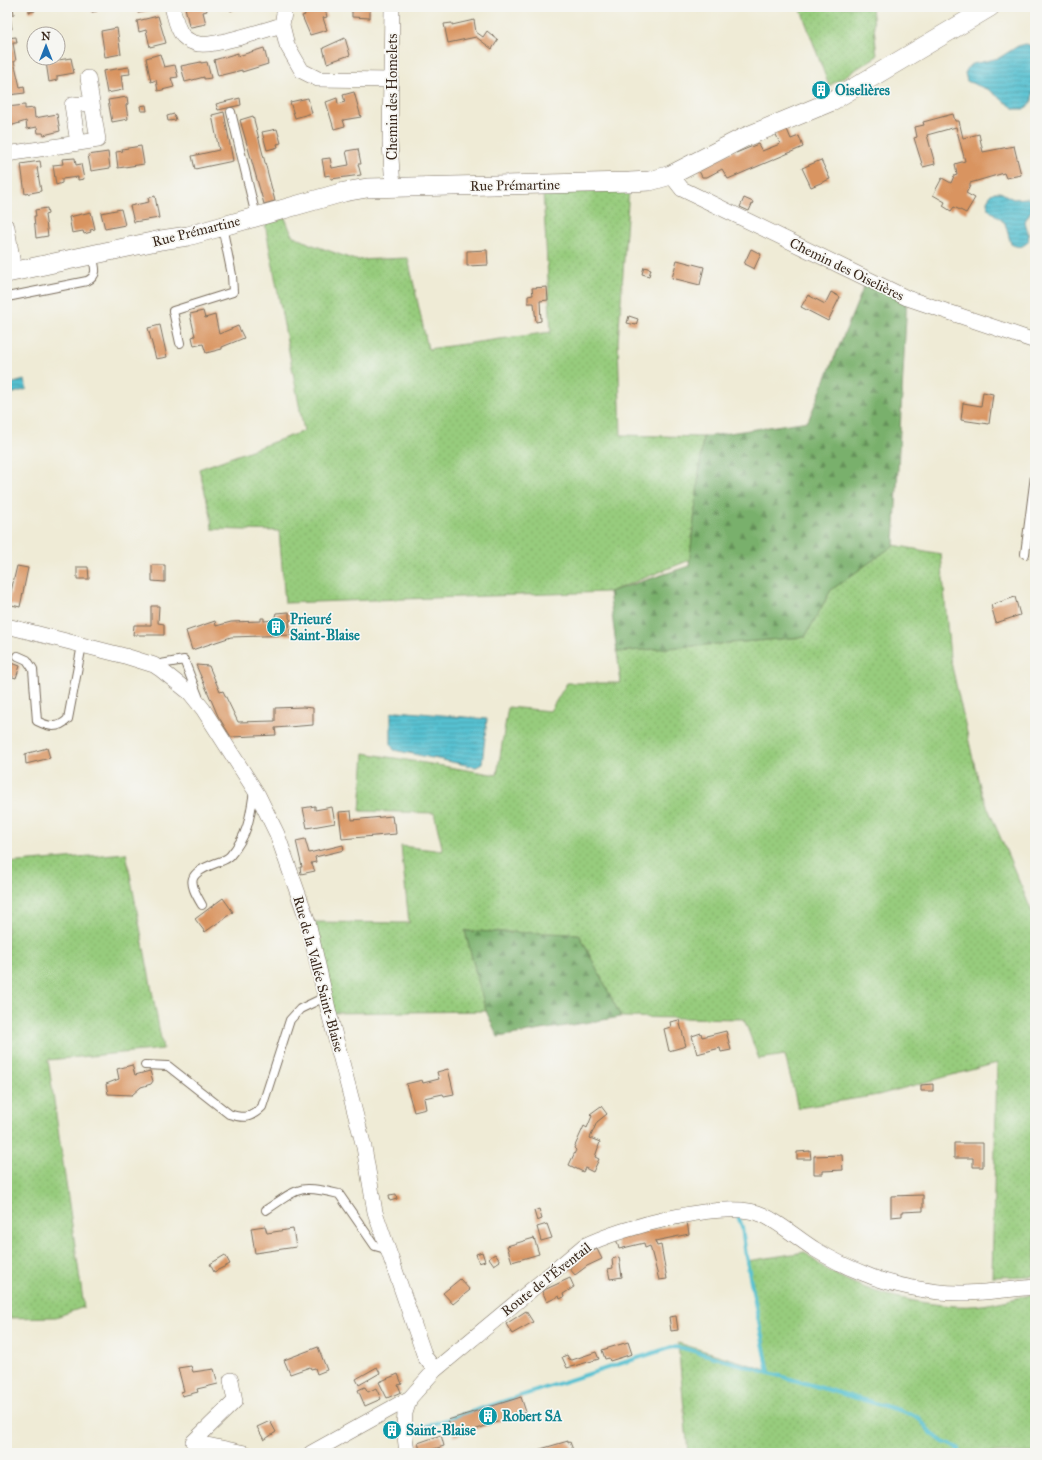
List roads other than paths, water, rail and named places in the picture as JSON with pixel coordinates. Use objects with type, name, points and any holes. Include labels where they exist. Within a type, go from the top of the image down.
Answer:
[{"type":"street","points":[[172,7],[177,27],[182,35],[190,41],[200,45],[215,43],[282,25]]},
{"type":"street","points":[[285,7],[282,25],[287,45],[302,71],[318,79],[391,80]]},
{"type":"street","name":"Chemin des Homelets","points":[[392,7],[390,143],[393,187]]},
{"type":"street","name":"Rue Prémartine","points":[[11,272],[92,256],[161,240],[188,236],[344,192],[367,188],[650,181],[671,176],[743,138],[830,102],[990,7]]},
{"type":"street","points":[[7,154],[98,140],[88,78]]},
{"type":"street","name":"Chemin des Oiselières","points":[[671,176],[682,189],[907,298],[1035,342]]},
{"type":"street","points":[[7,227],[11,272]]},
{"type":"street","name":"Rue de la Vallée Saint-Blaise","points":[[7,626],[154,665],[190,693],[203,709],[254,790],[277,834],[308,922],[325,997],[364,1147],[376,1212],[425,1357],[435,1370]]},
{"type":"street","name":"Route de l'Éventail","points":[[407,1453],[404,1428],[405,1413],[410,1398],[435,1370],[584,1246],[602,1237],[641,1225],[716,1211],[752,1211],[775,1222],[817,1251],[865,1274],[908,1287],[959,1293],[1035,1286]]},
{"type":"street","points":[[231,1380],[235,1401],[193,1442],[245,1453]]},
{"type":"street","points":[[311,1453],[410,1398]]},
{"type":"lane","points":[[231,112],[256,216]]},
{"type":"lane","points":[[180,343],[173,311],[233,292],[232,275],[222,226]]},
{"type":"lane","points":[[7,297],[87,281],[94,278],[96,273],[92,256]]},
{"type":"lane","points":[[1025,554],[1035,476]]},
{"type":"lane","points":[[18,656],[27,660],[33,669],[37,721],[49,727],[62,725],[68,719],[82,645]]},
{"type":"lane","points":[[154,665],[184,660],[203,709]]},
{"type":"lane","points":[[202,905],[194,892],[192,882],[193,875],[201,869],[228,858],[242,840],[248,827],[254,790]]},
{"type":"lane","points":[[145,1065],[168,1066],[229,1114],[241,1118],[253,1116],[262,1107],[290,1020],[300,1009],[325,997]]},
{"type":"lane","points":[[266,1210],[296,1190],[315,1188],[340,1194],[376,1246],[389,1251]]},
{"type":"water","points":[[1026,44],[1035,47],[1035,90],[1032,101],[1025,109],[1015,109],[989,90],[967,81],[965,73],[969,66],[999,58],[1018,46]]},
{"type":"water","points":[[1000,192],[1013,199],[1028,198],[1033,203],[1032,209],[1025,221],[1029,237],[1027,243],[1022,246],[1011,244],[1005,223],[988,209],[987,201],[991,194]]},
{"type":"water","points":[[24,380],[27,389],[7,395],[7,385]]},
{"type":"water","points":[[397,711],[487,719],[482,764],[476,767],[394,750],[391,745],[391,713]]},
{"type":"waterway","points":[[738,1216],[742,1227],[746,1256],[769,1373]]},
{"type":"waterway","points":[[418,1429],[672,1347],[683,1348],[902,1411],[919,1418],[930,1432],[943,1442],[958,1448],[958,1453]]},
{"type":"place","name":"Oiselières","points":[[821,90]]},
{"type":"place","name":"Prieuré Saint-Blaise","points":[[276,627]]},
{"type":"place","name":"Robert SA","points":[[488,1416]]},
{"type":"place","name":"Saint-Blaise","points":[[392,1430]]}]
